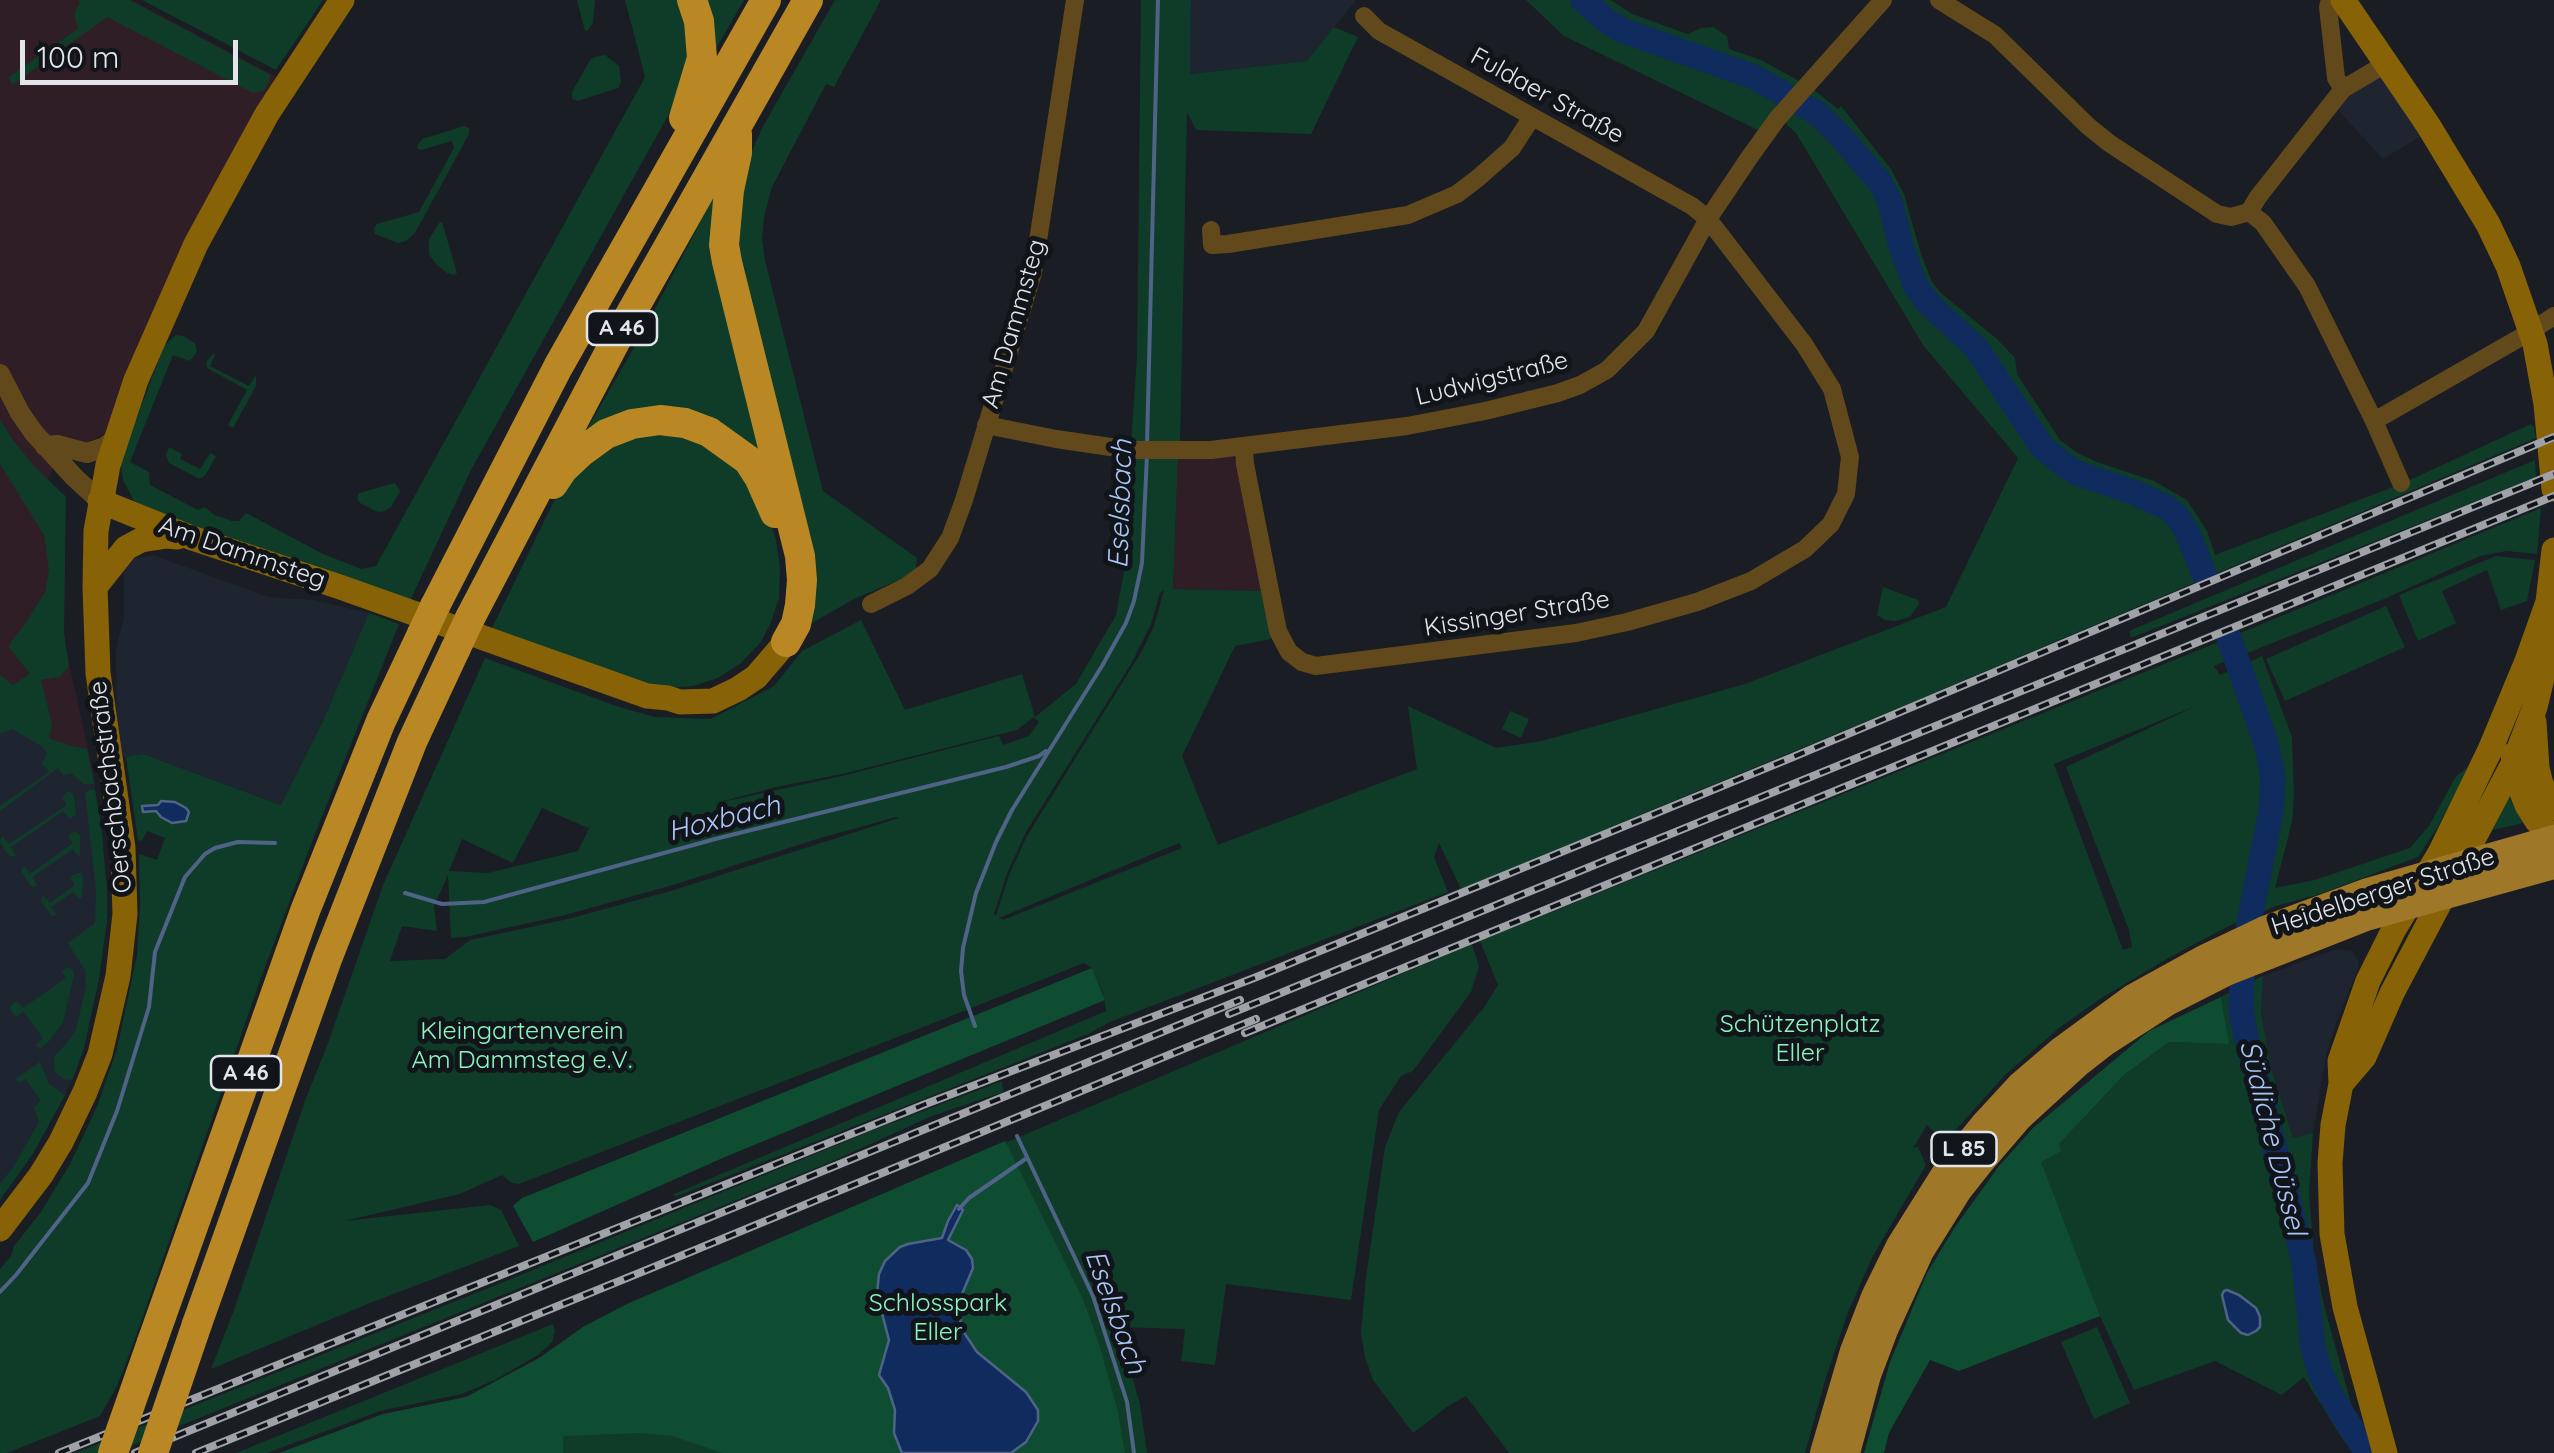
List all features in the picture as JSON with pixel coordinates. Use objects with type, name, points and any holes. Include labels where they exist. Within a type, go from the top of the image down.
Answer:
[{"type":"highway","points":[[674,165],[702,58],[699,21],[692,0]]},
{"type":"highway","name":"A 46","points":[[113,1453],[305,911],[381,721],[435,606],[558,367],[766,0]]},
{"type":"highway","name":"A 46","points":[[153,1453],[265,1128],[412,742],[513,532],[616,338],[808,0]]},
{"type":"highway","points":[[737,127],[724,245],[800,556],[802,580],[796,624],[775,645]]},
{"type":"highway","points":[[513,532],[563,469],[606,434],[632,424],[660,420],[684,422],[709,432],[748,460],[772,503],[779,525],[786,552],[786,594],[775,645]]},
{"type":"main road","name":"Oerschbachstraße","points":[[0,1229],[41,1175],[85,1092],[100,1054],[118,976],[125,914],[123,848],[98,673],[94,587],[100,501],[116,438],[146,355],[196,244],[267,114],[342,0]]},
{"type":"main road","points":[[2343,0],[2488,224],[2513,279],[2532,330],[2546,404],[2554,488]]},
{"type":"main road","name":"Am Dammsteg","points":[[100,501],[192,538],[636,694],[668,698],[730,678],[775,645]]},
{"type":"main road","points":[[94,587],[126,548],[141,540],[166,536],[192,538]]},
{"type":"main road","points":[[2461,864],[2514,762],[2535,707],[2545,666],[2553,567]]},
{"type":"main road","points":[[2341,1084],[2364,1057],[2392,993],[2548,602]]},
{"type":"main road","points":[[2527,661],[2512,732],[2514,762],[2527,806],[2554,846]]},
{"type":"main road","points":[[2535,707],[2537,768],[2554,808]]},
{"type":"main road","name":"Heidelberger Straße","points":[[1824,1453],[1842,1385],[1875,1297],[1900,1246],[1949,1168],[2020,1086],[2062,1050],[2133,998],[2263,944],[2353,897],[2436,886],[2554,846]]},
{"type":"main road","name":"Heidelberger Straße","points":[[2263,944],[2409,905],[2461,864],[2554,846]]},
{"type":"main road","points":[[2384,1450],[2345,1307],[2332,1234],[2330,1163],[2341,1084],[2340,1061],[2358,1004],[2409,905]]},
{"type":"main road","points":[[2341,926],[2364,938],[2373,972]]},
{"type":"main road","name":"Heidelberger Straße","points":[[1846,1453],[1867,1375],[1895,1302],[1958,1190],[2042,1094],[2104,1042],[2228,959]]},
{"type":"street","name":"Am Dammsteg","points":[[871,604],[930,569],[942,554],[964,500],[1033,274],[1075,0]]},
{"type":"street","name":"Ludwigstraße","points":[[986,425],[1131,450],[1244,448],[1440,420],[1580,385],[1607,370],[1646,331],[1742,166],[1883,0]]},
{"type":"street","points":[[1939,0],[1995,35],[2109,143],[2217,214],[2230,217],[2249,212],[2343,89],[2388,64]]},
{"type":"street","points":[[2330,0],[2336,78],[2343,89]]},
{"type":"street","name":"Fuldaer Straße","points":[[1364,16],[1379,31],[1692,206],[1708,219]]},
{"type":"street","points":[[1211,230],[1212,245],[1228,244],[1408,216],[1457,194],[1478,178],[1512,148],[1532,117]]},
{"type":"street","points":[[2249,212],[2263,223],[2307,286],[2400,482]]},
{"type":"street","name":"Kissinger Straße","points":[[1244,448],[1278,631],[1289,652],[1308,665],[1344,664],[1576,633],[1697,602],[1751,582],[1805,549],[1831,524],[1846,494],[1850,456],[1832,390],[1804,344],[1708,219]]},
{"type":"street","points":[[2374,421],[2554,316]]},
{"type":"street","points":[[0,374],[20,413],[44,446],[100,501]]},
{"type":"street","points":[[44,446],[57,444],[87,453],[116,438]]},
{"type":"shaded area","points":[[0,0],[132,0],[278,78],[107,432],[85,444],[67,438],[48,479],[63,636],[93,772],[0,716]]},
{"type":"shaded area","points":[[1191,0],[1356,0],[1307,61],[1189,74]]},
{"type":"shaded area","points":[[2364,78],[2385,78],[2426,133],[2383,159],[2339,111],[2336,100]]},
{"type":"shaded area","points":[[1178,458],[1237,459],[1264,591],[1173,589]]},
{"type":"shaded area","points":[[153,555],[268,597],[313,600],[369,613],[282,805],[143,754],[126,757],[117,753],[116,648],[124,619],[124,571],[130,560]]},
{"type":"shaded area","points":[[0,716],[93,772],[107,921],[99,979],[73,1079],[34,1152],[0,1200]]},
{"type":"shaded area","points":[[2337,949],[2352,951],[2358,969],[2326,1055],[2313,1133],[2293,1138],[2271,1068],[2261,1013],[2263,976]]},
{"type":"green space","points":[[78,0],[129,0],[269,74],[269,82],[263,91],[253,93],[107,17],[12,85],[9,77],[79,28],[75,20]]},
{"type":"green space","points":[[142,0],[323,0],[276,70]]},
{"type":"green space","points":[[577,0],[595,0],[593,23],[587,31],[585,31]]},
{"type":"green space","points":[[625,0],[681,0],[691,44],[680,94],[471,470],[409,603],[134,501],[123,480],[125,449],[164,346],[176,335],[183,336],[195,343],[197,352],[190,361],[173,355],[130,462],[149,472],[150,485],[198,510],[205,507],[232,521],[239,521],[246,513],[323,554],[362,569],[376,566],[645,77]]},
{"type":"green space","points":[[698,0],[744,0],[709,61]]},
{"type":"green space","points":[[835,0],[881,0],[834,87],[826,84],[772,187],[764,217],[765,261],[823,491],[917,558],[915,573],[854,599],[803,628],[734,271],[745,167],[762,128]]},
{"type":"green space","points":[[1141,0],[1191,0],[1190,74],[1307,61],[1334,27],[1358,37],[1311,134],[1196,130],[1187,112],[1180,444],[1131,444],[1137,357]]},
{"type":"green space","points":[[1526,0],[1611,0],[1632,14],[1688,34],[1713,27],[1727,36],[1729,49],[1761,60],[1801,82],[1758,130],[1564,36]]},
{"type":"green space","points":[[605,55],[619,66],[618,88],[578,101],[572,99],[590,60]]},
{"type":"green space","name":"Kleingartenverein Am Dammsteg e.V.","points":[[1813,89],[1838,109],[1841,106],[1891,169],[1904,194],[1932,282],[2015,358],[2017,374],[2060,440],[2097,462],[2154,481],[2187,500],[2207,531],[2215,555],[2401,484],[2531,424],[2536,438],[1461,889],[1439,843],[1434,857],[1448,892],[1110,1022],[675,1197],[674,1194],[1106,1011],[1092,968],[1084,963],[519,1184],[502,1175],[460,1194],[344,1221],[490,1205],[501,1210],[519,1246],[211,1369],[383,885],[485,658],[655,717],[711,719],[774,686],[802,651],[861,620],[905,710],[1022,674],[1035,717],[1076,684],[1116,615],[1129,545],[1130,455],[1178,458],[1173,589],[1264,591],[1271,639],[1235,646],[1182,756],[1218,845],[1417,769],[1408,706],[1496,748],[1542,741],[1745,684],[1946,607],[2018,458],[1923,345],[1796,133],[1784,122]],"holes":[[[1164,590],[1142,651],[1027,836],[996,916],[1007,873],[1026,832],[1131,664],[1151,624]],[[1034,717],[1039,722],[1029,736],[1003,745],[999,736],[842,776],[713,804],[1017,730]],[[542,808],[588,828],[591,824],[578,851],[488,873],[449,871],[462,839],[513,863]],[[899,818],[674,890],[470,940],[445,959],[390,961],[402,926],[437,931],[434,906],[448,875],[451,938],[565,915],[817,839]],[[1179,843],[1182,848],[1003,920],[999,918]]]},
{"type":"green space","points":[[464,126],[469,128],[469,134],[415,233],[398,243],[375,234],[377,224],[419,212],[454,148],[452,141],[421,150],[417,148],[422,139]]},
{"type":"green space","points":[[716,192],[780,514],[713,427],[583,436]]},
{"type":"green space","points":[[442,222],[457,273],[454,275],[435,263],[429,254],[429,239]]},
{"type":"green space","points":[[213,354],[210,366],[249,386],[256,378],[256,386],[233,428],[228,425],[247,390],[207,368],[206,362]]},
{"type":"green space","points":[[0,419],[35,467],[66,497],[64,633],[69,666],[60,677],[41,680],[52,725],[49,738],[87,749],[94,784],[84,784],[71,773],[64,776],[58,768],[0,811],[0,806],[49,772],[42,764],[47,754],[43,747],[12,729],[0,734],[0,675],[13,685],[30,674],[8,646],[45,592],[49,570],[44,535],[0,464]]},
{"type":"green space","points":[[680,432],[725,451],[766,508],[776,540],[779,598],[761,642],[741,663],[718,678],[693,686],[645,686],[492,628],[554,501],[572,473],[622,435]]},
{"type":"green space","points":[[169,447],[182,454],[180,459],[200,469],[210,453],[216,456],[206,474],[198,478],[169,463]]},
{"type":"green space","points":[[2535,460],[2536,477],[2131,638],[2129,631]]},
{"type":"green space","points":[[395,483],[400,491],[385,511],[378,512],[357,499],[359,493]]},
{"type":"green space","name":"Schützenplatz Eller","points":[[2541,508],[2537,554],[2506,551],[2480,556],[2384,599],[2214,666],[2220,675],[2262,656],[2292,737],[2292,822],[2275,888],[2315,880],[2410,848],[2429,826],[2456,776],[2467,768],[2461,782],[2418,857],[2320,894],[2276,906],[2170,957],[2059,1028],[2005,1075],[1944,1140],[1927,1125],[1913,1148],[1918,1147],[1926,1165],[1873,1256],[1848,1312],[1805,1453],[1509,1453],[1466,1396],[1413,1433],[1373,1380],[1365,1357],[1361,1333],[1366,1277],[1385,1147],[1399,1112],[1498,985],[1480,941]],"holes":[[[2196,706],[2066,767],[2129,930],[2132,947],[2123,950],[2054,764]]]},
{"type":"green space","points":[[2496,556],[2535,560],[2527,601],[2501,610],[2487,570],[2442,591],[2456,623],[2418,641],[2399,595]]},
{"type":"green space","points":[[1883,587],[1918,600],[1910,617],[1896,621],[1877,615]]},
{"type":"green space","points":[[2386,606],[2405,647],[2285,701],[2266,659]]},
{"type":"green space","points":[[369,613],[399,624],[262,975],[117,1386],[100,1416],[0,1453],[0,1269],[71,1162],[98,1104],[117,1049],[137,955],[139,854],[157,860],[165,838],[147,831],[142,841],[138,840],[126,757],[143,754],[281,805],[323,721]]},
{"type":"green space","points":[[1510,711],[1529,719],[1521,738],[1502,729]]},
{"type":"green space","points":[[92,789],[101,824],[107,921],[84,1048],[73,1079],[65,1080],[55,1072],[54,1059],[76,1030],[86,986],[85,970],[68,943],[95,923],[96,890],[85,792]]},
{"type":"green space","points":[[67,792],[74,796],[76,814],[70,819],[63,811],[11,847],[16,856],[9,856],[1,838],[9,844],[67,805],[62,797]]},
{"type":"green space","points":[[2508,795],[2523,823],[2489,831]]},
{"type":"green space","points":[[74,831],[80,835],[80,855],[73,849],[32,877],[37,885],[30,885],[22,868],[30,874],[73,843],[68,836]]},
{"type":"green space","points":[[77,873],[83,878],[82,897],[79,899],[73,892],[51,907],[56,915],[52,916],[42,897],[50,903],[75,885],[70,877]]},
{"type":"green space","points":[[1472,944],[1479,966],[1471,992],[1413,1071],[1401,1076],[1379,1110],[1351,1300],[1226,1284],[1215,1365],[1181,1361],[1185,1329],[1118,1327],[1140,1404],[1147,1453],[391,1453],[551,1365],[583,1327],[627,1304]]},
{"type":"green space","points":[[68,967],[74,975],[63,1022],[49,1041],[38,1047],[43,1038],[24,1012],[16,1017],[11,1005],[17,1001],[23,1008],[66,978],[62,971]]},
{"type":"green space","points":[[1092,968],[1105,1000],[725,1157],[533,1242],[513,1206],[522,1198]]},
{"type":"green space","points":[[2263,976],[2261,1013],[2271,1068],[2293,1138],[2313,1133],[2309,1193],[2314,1255],[2355,1418],[2345,1443],[2304,1377],[2282,1395],[2215,1361],[2134,1390],[2100,1316],[2040,1162],[2060,1151],[2058,1145],[2124,1075],[2169,1042],[2228,1044],[2221,997]]},
{"type":"green space","points":[[2221,997],[2229,1044],[2169,1042],[2124,1075],[2059,1144],[2061,1151],[2041,1162],[2100,1316],[1959,1371],[1930,1360],[1889,1433],[1884,1453],[1864,1453],[1890,1362],[1927,1273],[1999,1166],[2033,1128],[2149,1031]]},
{"type":"green space","points":[[40,1062],[49,1084],[65,1095],[34,1152],[0,1200],[0,1184],[39,1122],[34,1107],[41,1101],[26,1079],[18,1083],[16,1079]]},
{"type":"green space","points":[[1002,1081],[1003,1092],[932,1116],[833,1161],[113,1453],[75,1453],[876,1129]]},
{"type":"green space","name":"Schlosspark Eller","points":[[1005,1141],[1083,1299],[1117,1408],[1125,1453],[1008,1453],[1026,1442],[1039,1415],[1026,1392],[977,1352],[961,1328],[958,1305],[971,1276],[955,1243],[948,1240],[963,1210],[942,1239],[908,1244],[888,1257],[877,1285],[889,1337],[879,1375],[895,1410],[894,1433],[902,1453],[723,1453],[672,1436],[641,1433],[563,1436],[563,1453],[279,1453],[383,1414],[466,1397],[627,1304]]},
{"type":"green space","points":[[553,1324],[552,1342],[538,1355],[462,1394],[380,1411],[267,1453],[236,1453]]},
{"type":"green space","points":[[2097,1327],[2130,1403],[2094,1419],[2061,1342]]},
{"type":"water","points":[[161,801],[186,808],[186,821],[172,823],[156,811],[143,812],[142,806],[158,805]]},
{"type":"water","points":[[957,1205],[963,1210],[948,1240],[966,1250],[973,1268],[959,1301],[961,1328],[977,1352],[1026,1392],[1038,1410],[1038,1421],[1026,1442],[1011,1453],[902,1453],[894,1433],[895,1410],[879,1375],[889,1340],[877,1294],[879,1274],[885,1261],[900,1247],[942,1238]]},
{"type":"water","points":[[2227,1290],[2256,1308],[2260,1327],[2256,1331],[2241,1333],[2228,1320],[2222,1295]]},
{"type":"waterway","name":"Eselsbach","points":[[1147,445],[1158,0]]},
{"type":"waterway","name":"Südliche Düssel","points":[[1583,0],[1624,31],[1754,77],[1817,113],[1880,182],[1890,202],[1915,285],[1927,302],[1977,349],[2042,447],[2079,474],[2166,507],[2188,534],[2204,574]]},
{"type":"waterway","name":"Eselsbach","points":[[975,1026],[964,995],[961,971],[976,893],[1012,810],[1126,623],[1142,563],[1147,455]]},
{"type":"waterway","name":"Südliche Düssel","points":[[2229,638],[2266,743],[2273,777],[2271,811],[2243,954],[2241,1008],[2245,1032],[2304,1262],[2313,1348],[2333,1399],[2367,1453]]},
{"type":"waterway","name":"Hoxbach","points":[[405,893],[442,904],[484,902],[719,838],[1006,767],[1046,751]]},
{"type":"waterway","name":"Hoxbach","points":[[0,1292],[88,1183],[117,1111],[149,1007],[155,952],[185,877],[215,848],[238,842],[275,843]]},
{"type":"waterway","name":"Eselsbach","points":[[1017,1136],[1093,1296],[1127,1402],[1134,1453]]},
{"type":"waterway","points":[[959,1209],[1027,1158]]},
{"type":"railway","points":[[59,1453],[923,1105],[1254,978],[1793,757],[2554,437]]},
{"type":"railway","points":[[1229,1014],[2554,474]]},
{"type":"railway","points":[[1245,1033],[2554,496]]},
{"type":"railway","points":[[135,1453],[1240,1000]]},
{"type":"railway","points":[[196,1453],[1256,1019]]}]
